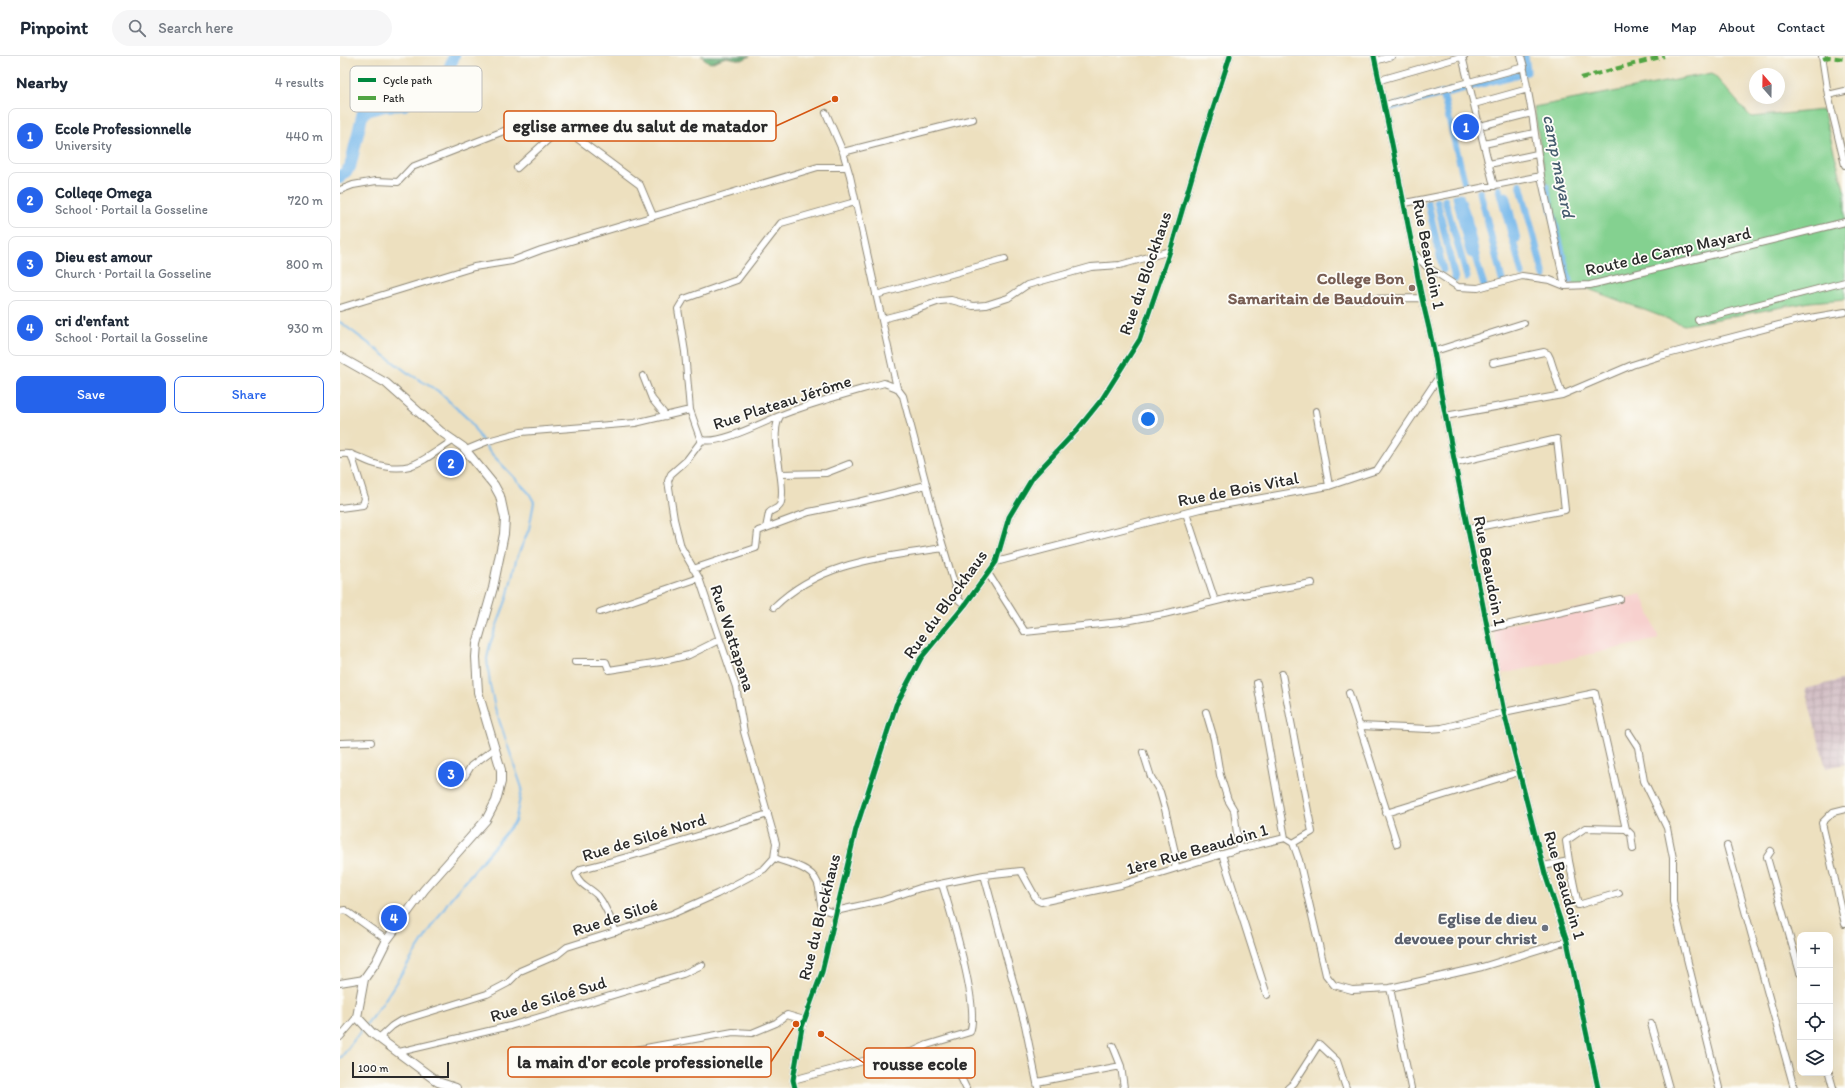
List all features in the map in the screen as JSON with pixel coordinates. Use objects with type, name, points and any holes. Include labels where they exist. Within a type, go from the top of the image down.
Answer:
[{"type":"street","name":"Rue du Blockhaus","points":[[792,1080],[804,1020],[822,972],[856,829],[896,704],[921,658],[965,605],[996,562],[1009,517],[1033,476],[1077,430],[1102,399],[1140,339],[1170,251],[1201,146],[1230,56]]},
{"type":"street","points":[[1374,58],[1392,56]]},
{"type":"street","points":[[1380,80],[1463,56],[1494,186]]},
{"type":"street","points":[[1386,105],[1470,85],[1524,67],[1521,56]]},
{"type":"street","points":[[1822,56],[1828,95],[1845,165]]},
{"type":"street","name":"Rue Beaudoin 1","points":[[1374,58],[1386,105],[1422,298],[1435,351],[1445,416],[1504,712],[1543,866],[1567,941],[1598,1088]]},
{"type":"street","points":[[1524,72],[1532,113],[1540,176],[1565,286]]},
{"type":"street","points":[[1474,104],[1528,89]]},
{"type":"street","points":[[1828,95],[1845,91]]},
{"type":"street","points":[[826,113],[843,152],[847,167],[897,388],[903,396],[943,548],[959,600],[965,605]]},
{"type":"street","points":[[1480,126],[1532,113]]},
{"type":"street","points":[[340,190],[353,185],[376,181],[398,182],[412,166],[535,118],[554,116],[570,133],[640,185],[653,216]]},
{"type":"street","points":[[843,152],[973,119]]},
{"type":"street","points":[[517,168],[564,125]]},
{"type":"street","points":[[1484,144],[1534,133]]},
{"type":"street","points":[[1489,164],[1537,154]]},
{"type":"street","points":[[340,308],[474,267],[512,261],[541,250],[818,167],[847,167]]},
{"type":"street","points":[[1405,203],[1540,176]]},
{"type":"street","name":"Rue Plateau Jérôme","points":[[855,202],[781,223],[737,280],[684,299],[679,305],[678,309],[685,352],[690,410],[702,440],[708,441],[734,434],[780,416],[884,383],[897,388]]},
{"type":"street","name":"Route de Camp Mayard","points":[[1414,253],[1426,266],[1458,287],[1478,288],[1522,276],[1550,280],[1565,286],[1590,286],[1845,222]]},
{"type":"street","points":[[882,319],[909,312],[940,301],[951,300],[973,306],[986,305],[1008,298],[1027,284],[1091,267],[1120,265],[1170,251]]},
{"type":"street","points":[[876,295],[1005,258]]},
{"type":"street","points":[[1698,320],[1845,282]]},
{"type":"street","points":[[1361,299],[1422,298]]},
{"type":"street","points":[[1445,416],[1562,395],[1632,365],[1660,356],[1798,320],[1845,312]]},
{"type":"street","points":[[1435,351],[1524,323]]},
{"type":"street","points":[[1494,363],[1544,352],[1548,354],[1562,395]]},
{"type":"street","points":[[340,357],[386,383],[440,431],[466,450],[500,496],[505,519],[504,534],[493,588],[477,644],[478,692],[501,770],[501,782],[496,801],[486,820],[424,890],[387,940],[376,962],[364,979],[359,1019],[340,1037]]},
{"type":"street","points":[[643,376],[652,399],[666,416]]},
{"type":"street","name":"Rue de Bois Vital","points":[[996,562],[1186,513],[1329,486],[1377,470],[1438,378]]},
{"type":"street","points":[[466,450],[488,441],[521,432],[635,423],[690,410]]},
{"type":"street","points":[[1316,411],[1329,486]]},
{"type":"street","points":[[766,528],[769,514],[781,503],[781,474],[776,440],[776,431],[780,416]]},
{"type":"street","points":[[1455,463],[1557,439],[1565,510],[1468,528]]},
{"type":"street","points":[[340,454],[352,454],[386,467],[402,469],[412,467],[454,440]]},
{"type":"street","name":"Rue Wattapana","points":[[702,440],[687,460],[671,474],[668,481],[680,547],[699,578],[736,686],[744,732],[776,843],[774,858]]},
{"type":"street","points":[[340,508],[363,505],[364,503],[352,454]]},
{"type":"street","points":[[781,474],[826,473],[849,464]]},
{"type":"street","points":[[693,569],[756,548],[758,531],[810,512],[926,485]]},
{"type":"street","points":[[1186,513],[1215,601]]},
{"type":"street","points":[[774,607],[789,593],[803,584],[850,563],[943,548]]},
{"type":"street","points":[[988,573],[1025,632],[1120,622],[1164,614],[1215,601],[1312,583]]},
{"type":"street","points":[[600,612],[699,578]]},
{"type":"street","points":[[1488,629],[1620,599]]},
{"type":"street","points":[[575,662],[606,662],[610,670],[660,662],[689,655],[719,640]]},
{"type":"street","points":[[1282,674],[1312,832],[1293,843]]},
{"type":"street","points":[[1257,683],[1285,838]]},
{"type":"street","points":[[1349,693],[1397,844]]},
{"type":"street","points":[[1360,726],[1430,729],[1442,728],[1504,712],[1595,693],[1626,830]]},
{"type":"street","points":[[1206,712],[1214,739],[1220,775],[1228,800],[1234,810],[1239,849]]},
{"type":"street","points":[[1629,733],[1638,747],[1644,780],[1667,828],[1673,858],[1673,902],[1719,1088]]},
{"type":"street","points":[[340,743],[371,742]]},
{"type":"street","points":[[465,776],[471,766],[495,748]]},
{"type":"street","points":[[1143,752],[1151,777],[1160,792],[1165,809],[1176,857],[1175,868]]},
{"type":"street","points":[[1386,812],[1519,772]]},
{"type":"street","points":[[1845,809],[1833,812],[1822,823],[1845,924]]},
{"type":"street","name":"Rue de Siloé Nord","points":[[616,932],[607,911],[597,894],[577,879],[576,874],[581,869],[636,856],[672,843],[768,814]]},
{"type":"street","points":[[1619,893],[1578,904],[1566,841],[1586,828],[1626,830],[1631,834],[1632,849]]},
{"type":"street","name":"1ère Rue Beaudoin 1","points":[[837,910],[881,901],[920,888],[984,875],[1021,871],[1037,900],[1041,902],[1121,885],[1239,849],[1285,838],[1293,843],[1299,860],[1326,976],[1334,985],[1352,990],[1390,988],[1482,967],[1567,941]]},
{"type":"street","points":[[1727,846],[1794,1088]]},
{"type":"street","points":[[1771,851],[1767,857],[1799,968]]},
{"type":"street","points":[[1222,854],[1267,995]]},
{"type":"street","points":[[774,858],[804,869],[814,877],[819,888],[818,899],[823,909],[831,912],[837,910]]},
{"type":"street","name":"Rue de Siloé","points":[[379,1038],[400,1021],[487,994],[508,983],[520,971],[557,955],[567,947],[672,914],[717,894],[764,869],[774,858]]},
{"type":"street","points":[[1543,866],[1569,861]]},
{"type":"street","points":[[984,875],[1025,1025],[1038,1085],[1121,1066]]},
{"type":"street","points":[[795,1088],[792,1080],[878,1057],[912,1052],[927,1045],[970,1032],[973,1024],[969,983],[942,884]]},
{"type":"street","points":[[340,911],[345,910],[387,940]]},
{"type":"street","name":"Rue de Siloé Sud","points":[[399,1052],[510,1026],[683,974],[702,965]]},
{"type":"street","points":[[340,983],[364,979]]},
{"type":"street","points":[[1390,988],[1411,1088]]},
{"type":"street","points":[[615,1055],[624,1052],[732,1032],[752,1033],[776,1024],[787,1015],[804,1020]]},
{"type":"street","points":[[359,1019],[372,1033],[438,1082],[456,1088]]},
{"type":"street","points":[[1651,1024],[1669,1088]]},
{"type":"street","points":[[1288,1088],[1294,1083],[1318,1044],[1337,1061],[1346,1088]]},
{"type":"street","points":[[1113,1046],[1121,1066],[1124,1088]]},
{"type":"street","points":[[955,1065],[966,1088]]},
{"type":"street","points":[[1830,1076],[1833,1088]]},
{"type":"shaded area","points":[[1642,594],[1659,639],[1502,674],[1493,628]]},
{"type":"shaded area","points":[[1845,679],[1845,764],[1826,768],[1805,689]]},
{"type":"green space","points":[[701,56],[750,56],[742,60],[726,57],[710,63]]},
{"type":"green space","points":[[1712,73],[1751,117],[1823,110],[1845,193],[1845,299],[1810,302],[1684,325],[1570,282],[1545,175],[1534,107]]},
{"type":"waterway","points":[[450,66],[454,56]]},
{"type":"waterway","name":"camp mayard","points":[[1525,56],[1527,70]]},
{"type":"waterway","points":[[1388,108],[1527,72]]},
{"type":"waterway","points":[[1443,94],[1465,184]]},
{"type":"waterway","points":[[340,178],[350,167],[363,112]]},
{"type":"waterway","points":[[1520,184],[1544,276]]},
{"type":"waterway","name":"camp mayard","points":[[1546,186],[1569,281]]},
{"type":"waterway","points":[[1499,189],[1522,274]]},
{"type":"waterway","points":[[1480,192],[1502,280]]},
{"type":"waterway","points":[[1506,195],[1517,239]]},
{"type":"waterway","points":[[1460,196],[1468,218],[1477,260]]},
{"type":"waterway","points":[[1456,197],[1468,248],[1470,254],[1475,256],[1484,286]]},
{"type":"waterway","points":[[1445,200],[1467,277]]},
{"type":"waterway","points":[[1437,201],[1455,279]]},
{"type":"waterway","points":[[1428,203],[1443,270]]},
{"type":"waterway","points":[[340,322],[408,373],[438,391],[468,419],[489,451],[529,493],[534,502],[529,529],[516,560],[507,598],[490,644],[487,659],[490,685],[495,708],[522,788],[515,822],[450,899],[382,1004],[366,1025]]},
{"type":"waterway","points":[[340,1059],[363,1028]]},
{"type":"marked path","points":[[1581,78],[1664,56]]},
{"type":"marked path","points":[[1823,59],[1829,57],[1845,59]]},
{"type":"cycle path","points":[[795,1088],[793,1080],[802,1027],[822,972],[856,829],[896,705],[921,658],[965,605],[996,562],[1009,517],[1033,477],[1077,430],[1102,399],[1140,339],[1172,245],[1201,146],[1230,56]]},
{"type":"cycle path","points":[[1374,56],[1404,201],[1420,289],[1433,344],[1438,378],[1504,712],[1545,874],[1567,941],[1598,1088]]},
{"type":"place","name":"eglise armee du salut de matador","points":[[835,99]]},
{"type":"place","name":"Ecole Professionnelle","points":[[1466,127]]},
{"type":"place","name":"College Bon Samaritain de Baudouin","points":[[1412,288]]},
{"type":"place","name":"Colleqe Omega","points":[[451,463]]},
{"type":"place","name":"Dieu est amour","points":[[451,774]]},
{"type":"place","name":"cri d'enfant","points":[[394,918]]},
{"type":"place","name":"Eglise de dieu devouee pour christ","points":[[1545,928]]},
{"type":"place","name":"la main d'or ecole professionelle","points":[[796,1024]]},
{"type":"place","name":"rousse ecole","points":[[821,1034]]}]
